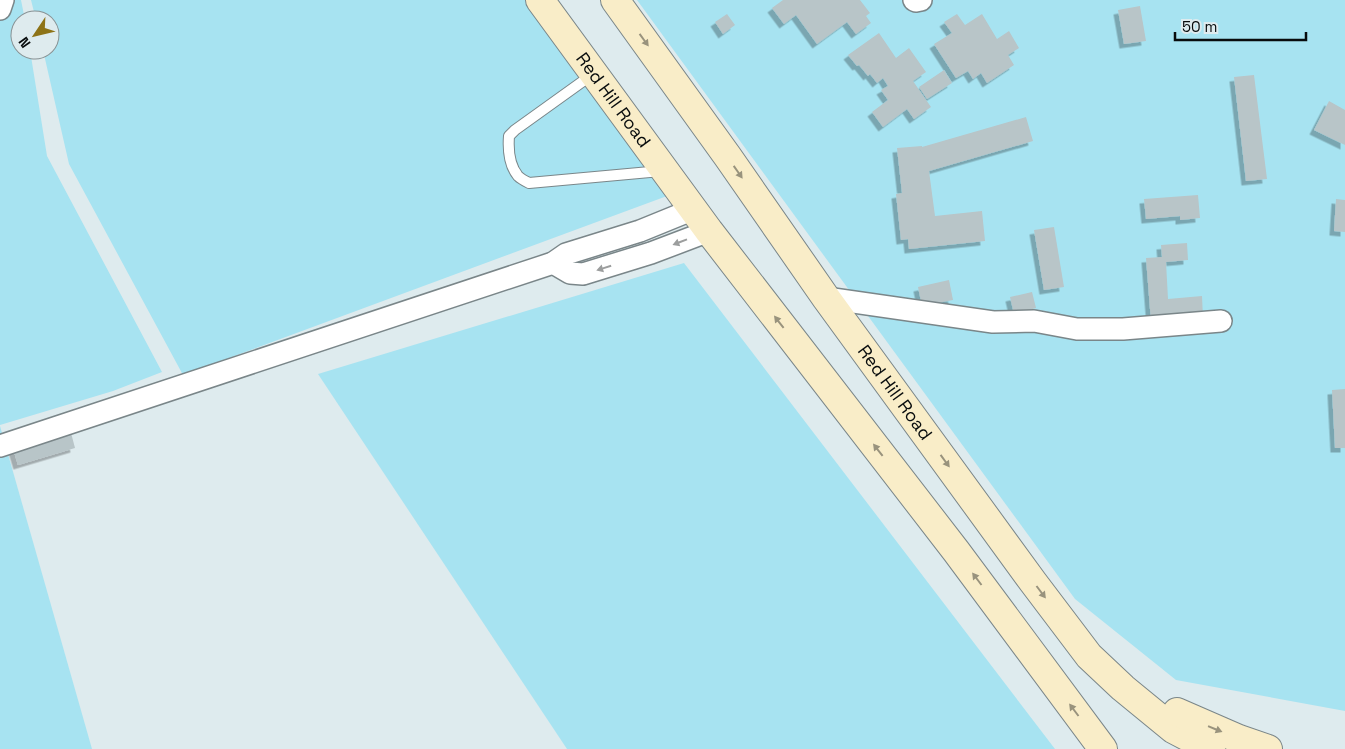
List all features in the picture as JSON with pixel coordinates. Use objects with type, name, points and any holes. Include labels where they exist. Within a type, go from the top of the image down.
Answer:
[{"type":"main road","name":"Red Hill Road","points":[[540,0],[701,220],[956,550],[1103,749]]},
{"type":"main road","name":"Red Hill Road","points":[[615,0],[826,298],[1089,656],[1123,688],[1173,729],[1211,749]]},
{"type":"main road","points":[[1123,688],[1191,719],[1268,749]]},
{"type":"street","points":[[0,9],[3,0]]},
{"type":"street","points":[[914,0],[921,0]]},
{"type":"street","points":[[0,446],[553,263],[570,273],[584,274],[651,253],[701,220]]},
{"type":"street","points":[[826,298],[993,322],[1034,321],[1077,328],[1123,329],[1221,321]]},
{"type":"lane","points":[[594,73],[509,136],[508,150],[518,176],[529,183],[664,170]]},
{"type":"shaded area","points":[[0,0],[21,0],[23,10],[10,10],[10,60],[32,60],[47,156],[162,372],[113,391],[0,425]]},
{"type":"shaded area","points":[[31,0],[552,0],[686,189],[183,375],[69,164],[45,60],[60,60],[60,10],[34,10]]},
{"type":"shaded area","points":[[637,0],[1345,0],[1345,711],[1176,680],[1075,599]]},
{"type":"shaded area","points":[[684,263],[1055,749],[567,749],[318,374]]},
{"type":"shaded area","points":[[0,426],[92,749],[0,749]]},
{"type":"building","points":[[783,0],[860,0],[870,13],[866,16],[871,23],[856,34],[847,22],[817,44],[796,15],[784,24],[772,8]]},
{"type":"building","points":[[1140,6],[1146,41],[1124,44],[1118,10]]},
{"type":"building","points":[[727,14],[735,25],[723,34],[715,22]]},
{"type":"building","points":[[957,14],[965,25],[982,14],[997,39],[1009,31],[1019,48],[1008,55],[1014,65],[987,83],[981,73],[973,79],[968,71],[956,78],[934,44],[952,33],[944,22]]},
{"type":"building","points":[[879,33],[896,58],[909,48],[926,72],[913,81],[931,107],[914,119],[907,109],[883,127],[872,112],[888,100],[881,90],[888,86],[883,78],[877,83],[870,74],[868,76],[859,65],[857,66],[848,55]]},
{"type":"building","points":[[944,70],[952,83],[927,99],[919,87]]},
{"type":"building","points":[[1254,75],[1267,179],[1246,181],[1234,77]]},
{"type":"building","points":[[1329,101],[1345,110],[1345,145],[1314,130]]},
{"type":"building","points":[[1026,117],[1033,141],[929,171],[935,216],[982,211],[985,241],[909,249],[908,239],[901,240],[896,194],[902,193],[897,148],[922,147]]},
{"type":"building","points":[[1198,195],[1200,218],[1180,220],[1180,216],[1146,219],[1144,199]]},
{"type":"building","points":[[1336,199],[1345,200],[1345,232],[1334,231]]},
{"type":"building","points":[[1054,227],[1064,287],[1044,290],[1034,230]]},
{"type":"building","points":[[1187,243],[1188,260],[1166,262],[1168,299],[1202,296],[1203,318],[1151,322],[1146,258],[1162,257],[1161,245]]},
{"type":"building","points":[[949,280],[953,300],[922,306],[918,287]]},
{"type":"building","points":[[1032,292],[1036,308],[1014,314],[1010,297]]},
{"type":"building","points":[[1345,389],[1345,448],[1335,448],[1332,390]]},
{"type":"building","points":[[70,429],[75,448],[18,465],[12,445]]}]
